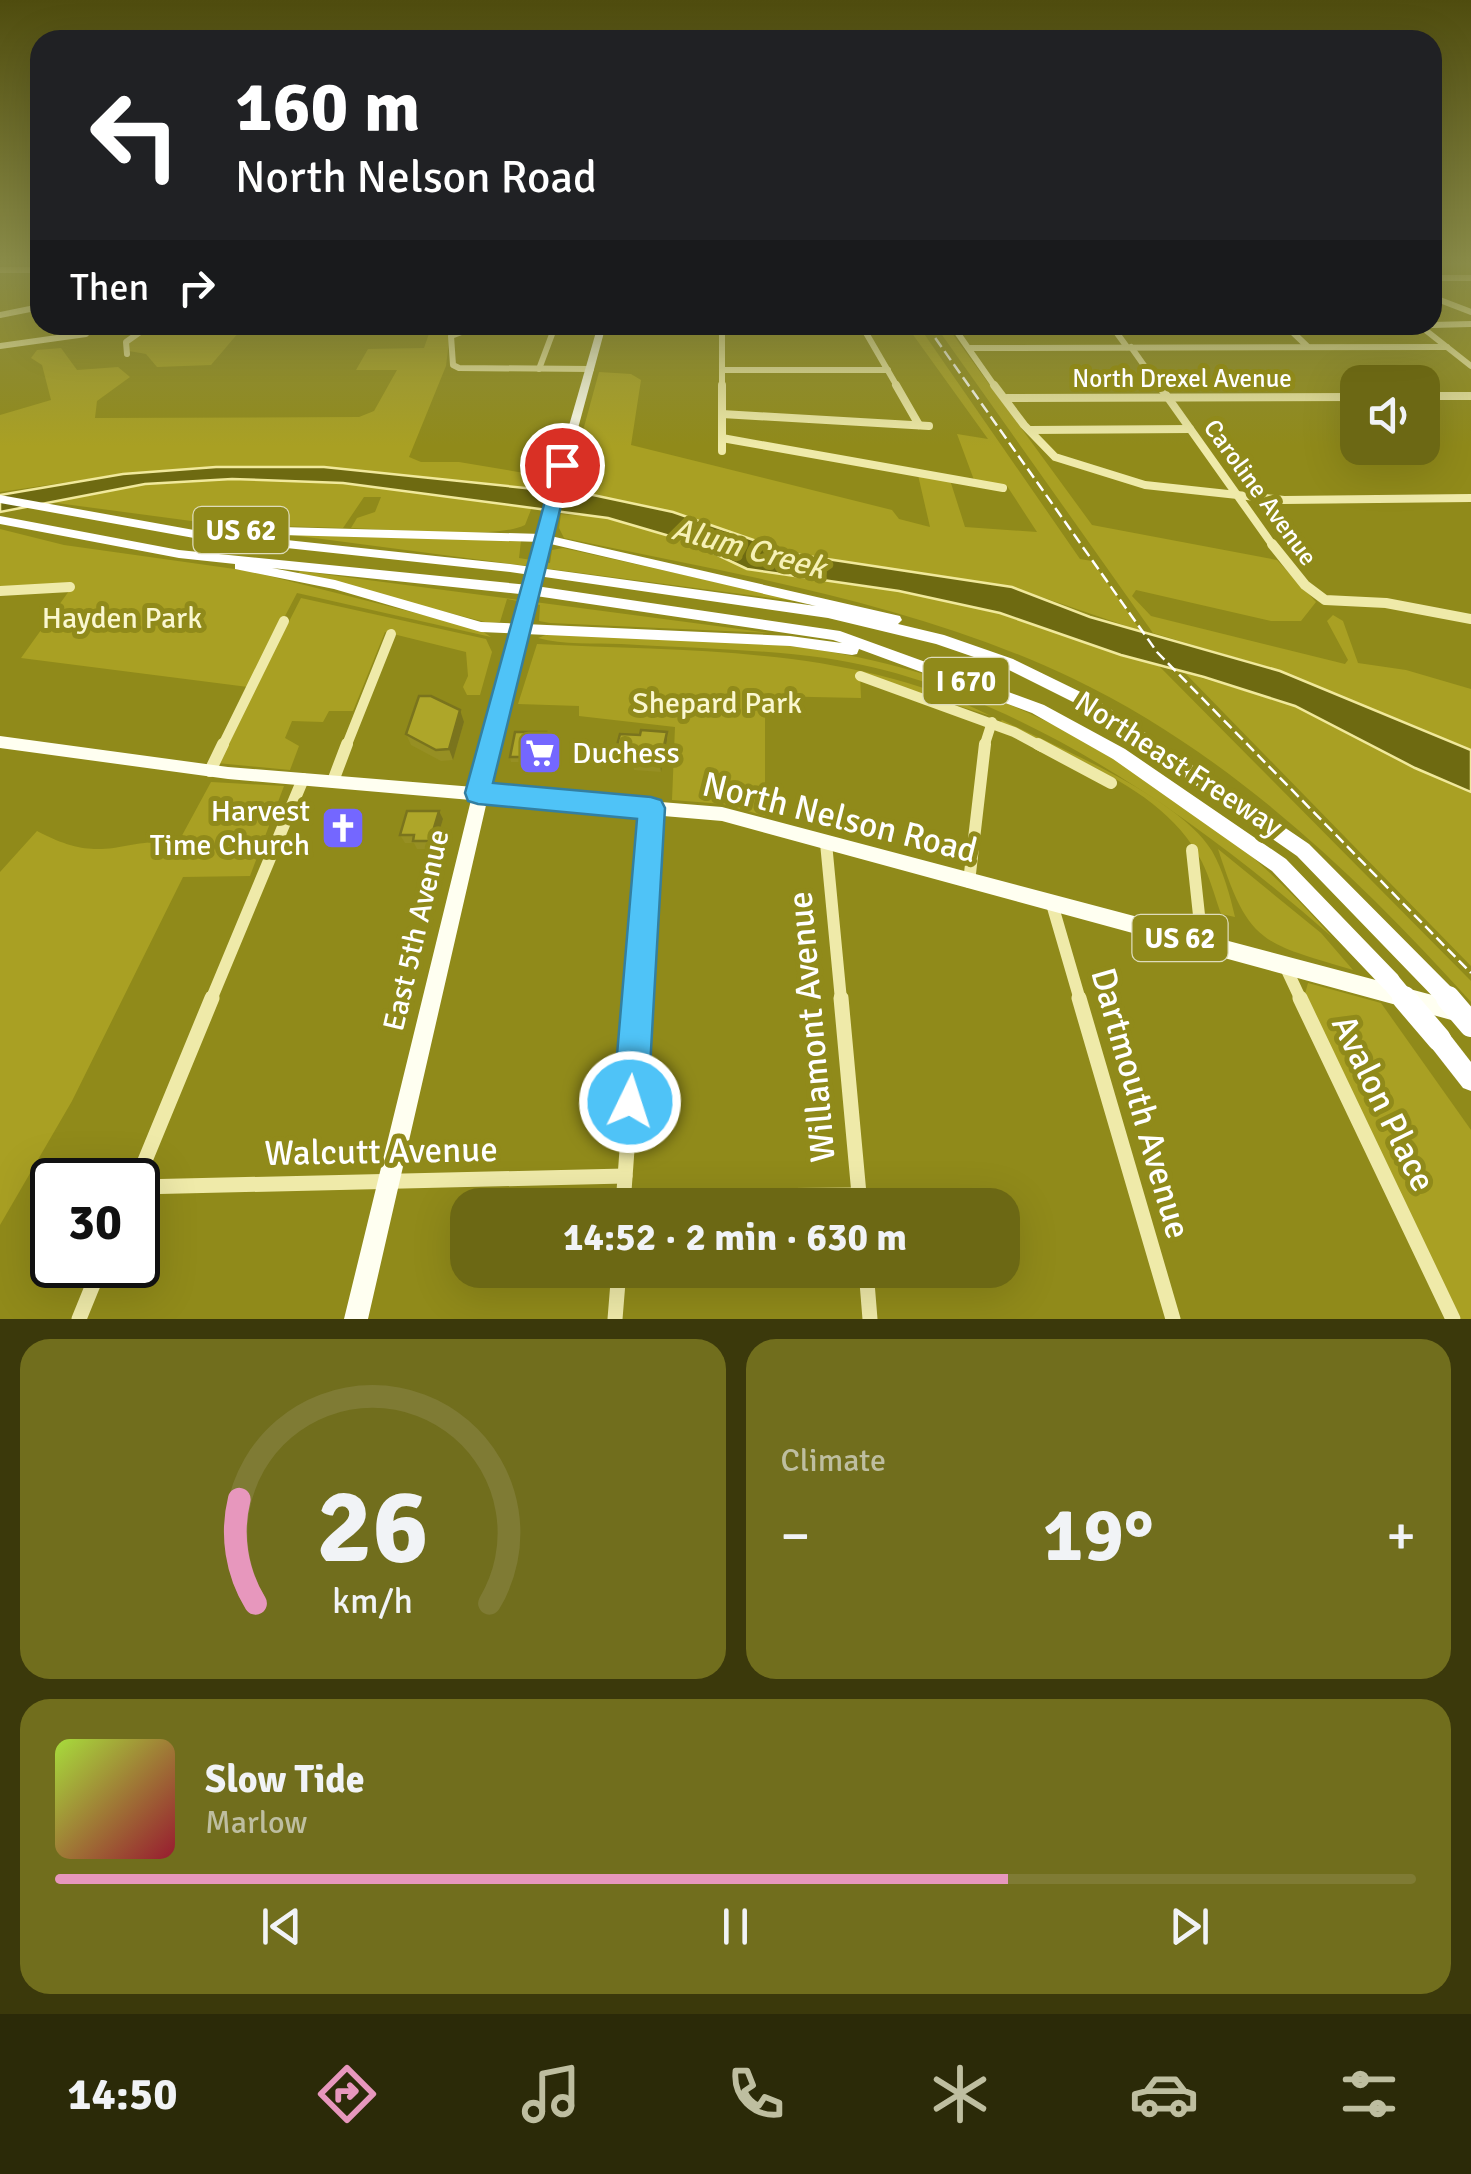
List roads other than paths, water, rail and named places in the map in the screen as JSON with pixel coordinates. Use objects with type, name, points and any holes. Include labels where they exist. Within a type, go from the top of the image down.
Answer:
[{"type":"highway","name":"Northeast Freeway","points":[[0,498],[194,534],[491,566],[751,601],[920,635],[996,659],[1091,704],[1302,850],[1471,1025]]},
{"type":"highway","name":"US 62","points":[[58,511],[253,530],[542,539]]},
{"type":"highway","name":"Northeast Freeway","points":[[0,520],[179,554],[413,576],[836,635],[1038,709],[1119,754],[1279,866],[1392,982],[1471,1080]]},
{"type":"highway","points":[[542,539],[875,614],[996,659]]},
{"type":"highway","name":"US 62","points":[[179,554],[335,585],[481,627],[518,631]]},
{"type":"highway","points":[[518,631],[790,641],[924,666]]},
{"type":"main road","name":"East 5th Avenue","points":[[356,1319],[518,631],[600,335]]},
{"type":"main road","name":"North Nelson Road","points":[[0,742],[210,770],[722,814],[1471,1015]]},
{"type":"street","points":[[1442,324],[1471,324]]},
{"type":"street","points":[[0,346],[79,335]]},
{"type":"street","points":[[127,354],[126,342],[136,335]]},
{"type":"street","points":[[452,335],[456,367],[591,368]]},
{"type":"street","points":[[539,368],[552,335]]},
{"type":"street","points":[[722,335],[722,450]]},
{"type":"street","points":[[867,335],[919,425]]},
{"type":"street","points":[[960,335],[1030,430],[1059,460],[1161,490],[1240,499],[1471,498]]},
{"type":"street","name":"Caroline Avenue","points":[[1119,335],[1302,583],[1332,603],[1388,603],[1471,619]]},
{"type":"street","points":[[1295,335],[1307,347]]},
{"type":"street","points":[[1432,335],[1471,366]]},
{"type":"street","points":[[970,348],[1447,347]]},
{"type":"street","points":[[722,370],[888,370]]},
{"type":"street","points":[[1440,396],[1471,396]]},
{"type":"street","name":"North Drexel Avenue","points":[[1007,398],[1340,397]]},
{"type":"street","points":[[722,414],[929,426]]},
{"type":"street","points":[[1030,430],[1190,429]]},
{"type":"street","points":[[722,438],[1002,488]]},
{"type":"street","points":[[0,591],[70,587]]},
{"type":"street","points":[[210,770],[284,621]]},
{"type":"street","points":[[334,781],[391,634]]},
{"type":"street","points":[[860,676],[992,722],[1111,783]]},
{"type":"street","points":[[969,882],[980,760],[992,722]]},
{"type":"street","points":[[147,1158],[302,779]]},
{"type":"street","points":[[624,1188],[651,808]]},
{"type":"street","name":"Willamont Avenue","points":[[826,843],[859,1188]]},
{"type":"street","points":[[1192,850],[1202,944]]},
{"type":"street","name":"Dartmouth Avenue","points":[[1052,904],[1173,1319]]},
{"type":"street","name":"Avalon Place","points":[[1286,966],[1453,1319]]},
{"type":"street","name":"Walcutt Avenue","points":[[160,1183],[625,1176]]},
{"type":"street","points":[[79,1319],[92,1288]]},
{"type":"street","points":[[615,1319],[617,1288]]},
{"type":"street","points":[[867,1288],[870,1319]]},
{"type":"water","name":"Alum Creek","points":[[216,467],[324,467],[593,495],[673,512],[794,554],[1012,587],[1090,617],[1280,671],[1471,750],[1471,792],[1415,768],[1295,706],[1204,677],[1121,655],[1000,613],[899,591],[747,569],[690,542],[608,518],[343,483],[232,479],[145,484],[0,512],[0,495],[123,474]]},
{"type":"railway","points":[[933,335],[1157,652],[1471,973]]},
{"type":"place","name":"Duchess","points":[[540,753]]},
{"type":"place","name":"Harvest Time Church","points":[[343,828]]},
{"type":"park label","name":"Hayden Park","points":[[122,618]]},
{"type":"park label","name":"Shepard Park","points":[[717,703]]}]
